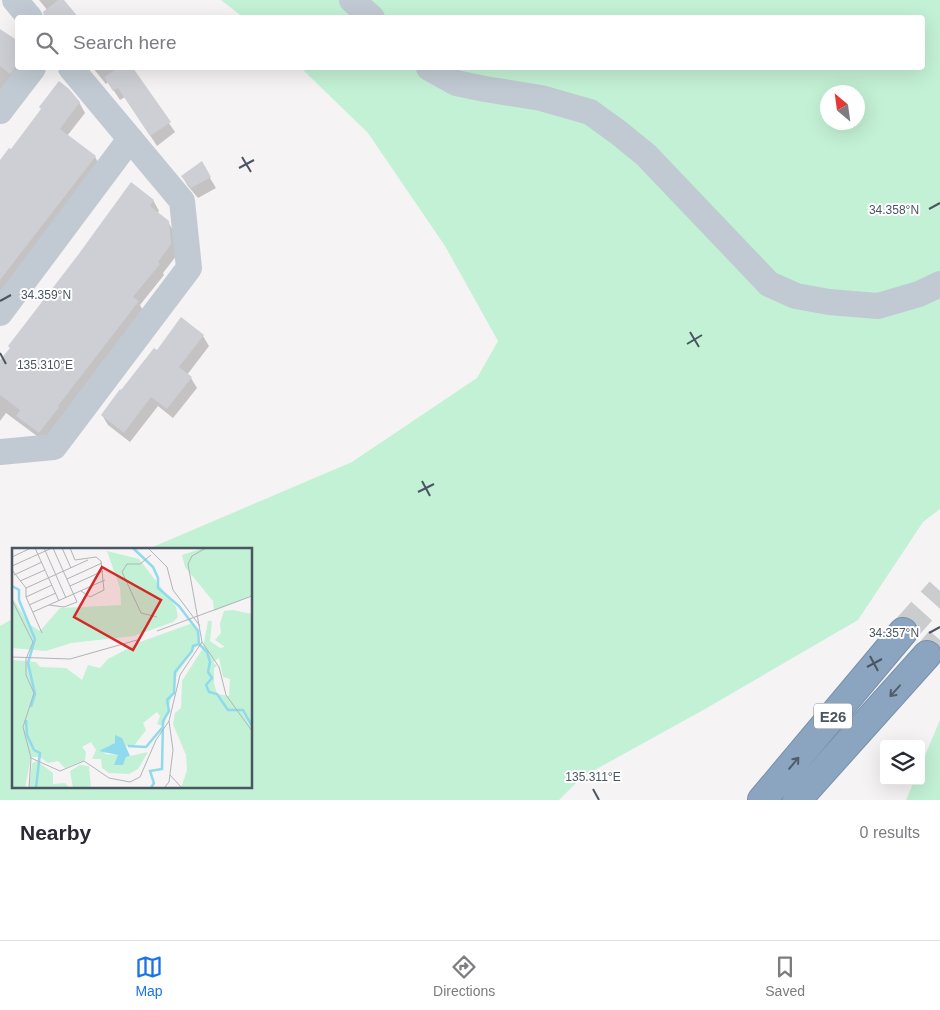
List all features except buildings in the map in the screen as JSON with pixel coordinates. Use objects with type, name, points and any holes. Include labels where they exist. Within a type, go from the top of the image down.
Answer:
[{"type":"highway","name":"E26","points":[[762,800],[903,632]]},
{"type":"highway","name":"E26","points":[[797,800],[927,655]]},
{"type":"street","points":[[15,0],[28,15]]},
{"type":"street","points":[[352,0],[369,15]]},
{"type":"street","points":[[0,111],[31,70]]},
{"type":"street","points":[[0,452],[54,447],[189,268],[182,201],[73,70]]},
{"type":"street","points":[[433,70],[456,83],[484,90],[541,98],[590,112],[646,155],[769,284],[796,296],[829,302],[878,306],[919,294],[940,284]]},
{"type":"street","points":[[0,313],[130,139]]},
{"type":"green space","points":[[221,0],[940,0],[940,509],[923,522],[858,620],[705,709],[582,777],[559,800],[0,800],[0,626],[12,619],[12,788],[252,788],[252,548],[150,548],[352,462],[477,378],[498,341],[445,246],[368,133],[303,70],[925,70],[925,15],[240,15]]},
{"type":"green space","points":[[940,720],[940,800],[906,800],[912,785],[925,785],[925,756]]},
{"type":"tunnel","points":[[903,632],[940,591]]},
{"type":"tunnel","points":[[927,655],[940,640]]}]
